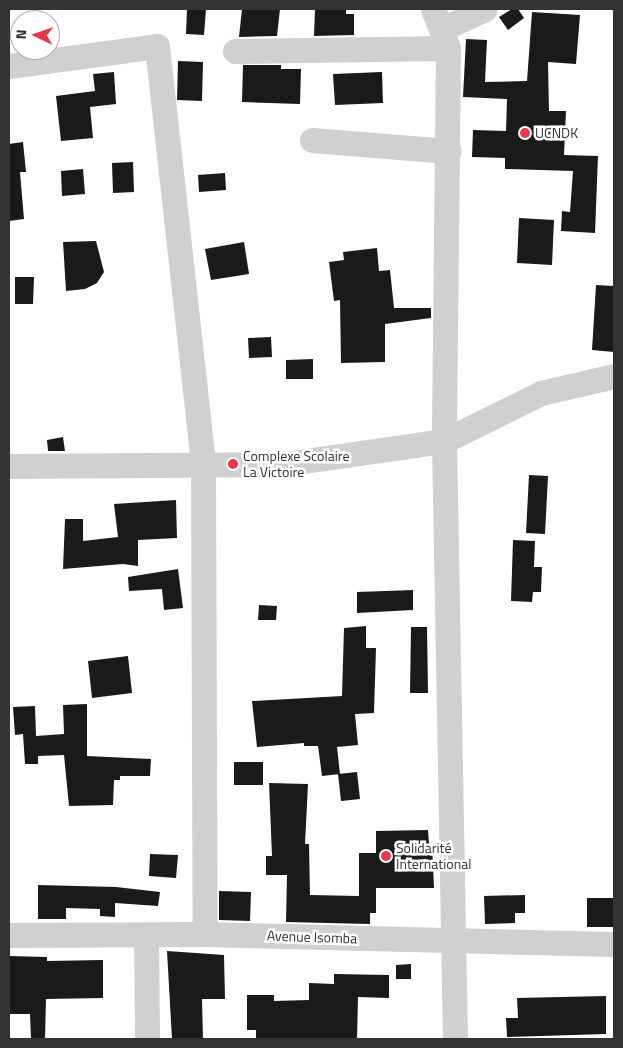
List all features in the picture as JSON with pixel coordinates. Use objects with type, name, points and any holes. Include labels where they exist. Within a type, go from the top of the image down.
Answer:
[{"type":"street","points":[[235,51],[441,29],[485,9]]},
{"type":"street","points":[[441,29],[449,151],[444,442],[455,1039]]},
{"type":"street","points":[[9,66],[158,46],[203,464],[204,934]]},
{"type":"street","points":[[312,140],[449,151]]},
{"type":"street","points":[[9,466],[284,464],[444,442],[541,394],[614,376]]},
{"type":"street","name":"Avenue Isomba","points":[[9,935],[146,936],[204,934],[453,942],[614,944]]},
{"type":"street","points":[[146,936],[147,1039]]},
{"type":"building","points":[[187,9],[206,9],[204,35],[186,34]]},
{"type":"building","points":[[242,9],[280,9],[277,36],[239,37]]},
{"type":"building","points":[[315,9],[346,9],[346,14],[354,14],[354,35],[314,36]]},
{"type":"building","points":[[512,9],[518,9],[524,18],[508,30],[499,17]]},
{"type":"building","points":[[532,12],[580,15],[576,64],[548,62],[549,111],[566,111],[564,155],[598,156],[595,233],[561,231],[562,211],[570,212],[573,171],[505,169],[505,158],[472,157],[473,130],[506,131],[507,99],[463,97],[466,39],[487,40],[485,82],[527,81]]},
{"type":"building","points":[[178,61],[203,62],[202,101],[177,100]]},
{"type":"building","points":[[243,65],[281,65],[281,69],[301,69],[300,104],[242,102]]},
{"type":"building","points":[[114,72],[116,104],[90,107],[93,138],[61,141],[56,96],[95,91],[93,74]]},
{"type":"building","points":[[382,72],[383,103],[335,105],[333,74]]},
{"type":"building","points":[[23,142],[26,172],[20,172],[24,219],[9,221],[9,144]]},
{"type":"building","points":[[133,162],[134,192],[113,193],[112,163]]},
{"type":"building","points":[[83,169],[85,194],[62,196],[61,171]]},
{"type":"building","points":[[225,173],[226,190],[199,192],[198,175]]},
{"type":"building","points":[[519,218],[554,220],[552,265],[517,263]]},
{"type":"building","points":[[96,241],[104,272],[97,283],[85,289],[66,291],[63,242]]},
{"type":"building","points":[[244,242],[249,274],[211,280],[205,249]]},
{"type":"building","points":[[377,248],[379,271],[390,270],[394,308],[431,308],[431,318],[385,324],[385,362],[341,363],[340,300],[334,301],[329,262],[344,260],[343,252]]},
{"type":"building","points":[[15,277],[34,277],[33,304],[15,304]]},
{"type":"building","points":[[596,285],[614,286],[614,352],[592,350]]},
{"type":"building","points":[[271,337],[272,357],[249,358],[248,338]]},
{"type":"building","points":[[313,359],[313,379],[286,379],[286,360]]},
{"type":"building","points":[[63,437],[65,451],[48,451],[47,440]]},
{"type":"building","points":[[529,475],[548,476],[545,534],[526,533]]},
{"type":"building","points":[[176,500],[177,538],[138,540],[138,566],[123,564],[63,569],[65,519],[83,519],[83,541],[118,537],[114,504]]},
{"type":"building","points":[[513,540],[535,541],[534,567],[542,567],[541,592],[533,592],[532,602],[511,601]]},
{"type":"building","points":[[178,569],[183,608],[164,610],[162,589],[129,591],[128,577]]},
{"type":"building","points":[[413,590],[413,610],[357,613],[357,592]]},
{"type":"building","points":[[259,605],[277,606],[276,620],[258,620]]},
{"type":"building","points":[[366,626],[366,648],[376,648],[374,713],[355,714],[358,745],[337,747],[340,774],[322,776],[318,746],[304,746],[304,743],[257,747],[252,701],[342,696],[344,628]]},
{"type":"building","points":[[411,627],[427,627],[428,693],[410,693]]},
{"type":"building","points":[[128,656],[132,693],[92,698],[88,661]]},
{"type":"building","points":[[87,704],[87,756],[151,759],[150,776],[120,776],[120,780],[114,780],[113,805],[69,806],[64,755],[38,756],[38,764],[25,764],[23,734],[15,735],[13,707],[35,706],[36,736],[64,734],[63,705]]},
{"type":"building","points":[[234,762],[263,762],[263,785],[234,785]]},
{"type":"building","points":[[357,772],[360,799],[341,801],[338,774]]},
{"type":"building","points":[[269,783],[308,784],[305,844],[309,844],[310,895],[359,896],[359,853],[376,853],[376,831],[428,830],[429,844],[432,844],[434,888],[376,888],[376,913],[370,913],[370,924],[286,922],[287,875],[266,875],[266,856],[272,856]]},
{"type":"building","points":[[150,854],[178,855],[176,878],[149,876]]},
{"type":"building","points":[[38,885],[116,887],[160,892],[158,906],[115,903],[115,917],[100,916],[100,909],[66,908],[66,919],[38,919]]},
{"type":"building","points":[[219,891],[251,892],[250,921],[219,920]]},
{"type":"building","points":[[525,895],[525,913],[515,913],[515,923],[485,924],[484,896]]},
{"type":"building","points":[[587,898],[614,898],[614,927],[587,927]]},
{"type":"building","points":[[167,951],[224,955],[225,999],[202,999],[203,1039],[172,1039]]},
{"type":"building","points":[[9,956],[47,957],[47,961],[103,960],[103,998],[46,999],[45,1039],[31,1039],[30,1014],[9,1014]]},
{"type":"building","points":[[411,964],[411,979],[396,979],[396,965]]},
{"type":"building","points":[[334,974],[389,975],[389,998],[358,997],[357,1039],[256,1039],[256,1030],[247,1030],[247,995],[274,995],[274,1001],[309,1000],[309,983],[334,984]]},
{"type":"building","points":[[606,996],[606,1034],[507,1037],[506,1018],[518,1018],[517,998]]},
{"type":"place","name":"UCNDK","points":[[525,133]]},
{"type":"place","name":"Complexe Scolaire La Victoire","points":[[233,464]]},
{"type":"place","name":"Solidarité International","points":[[386,856]]}]
